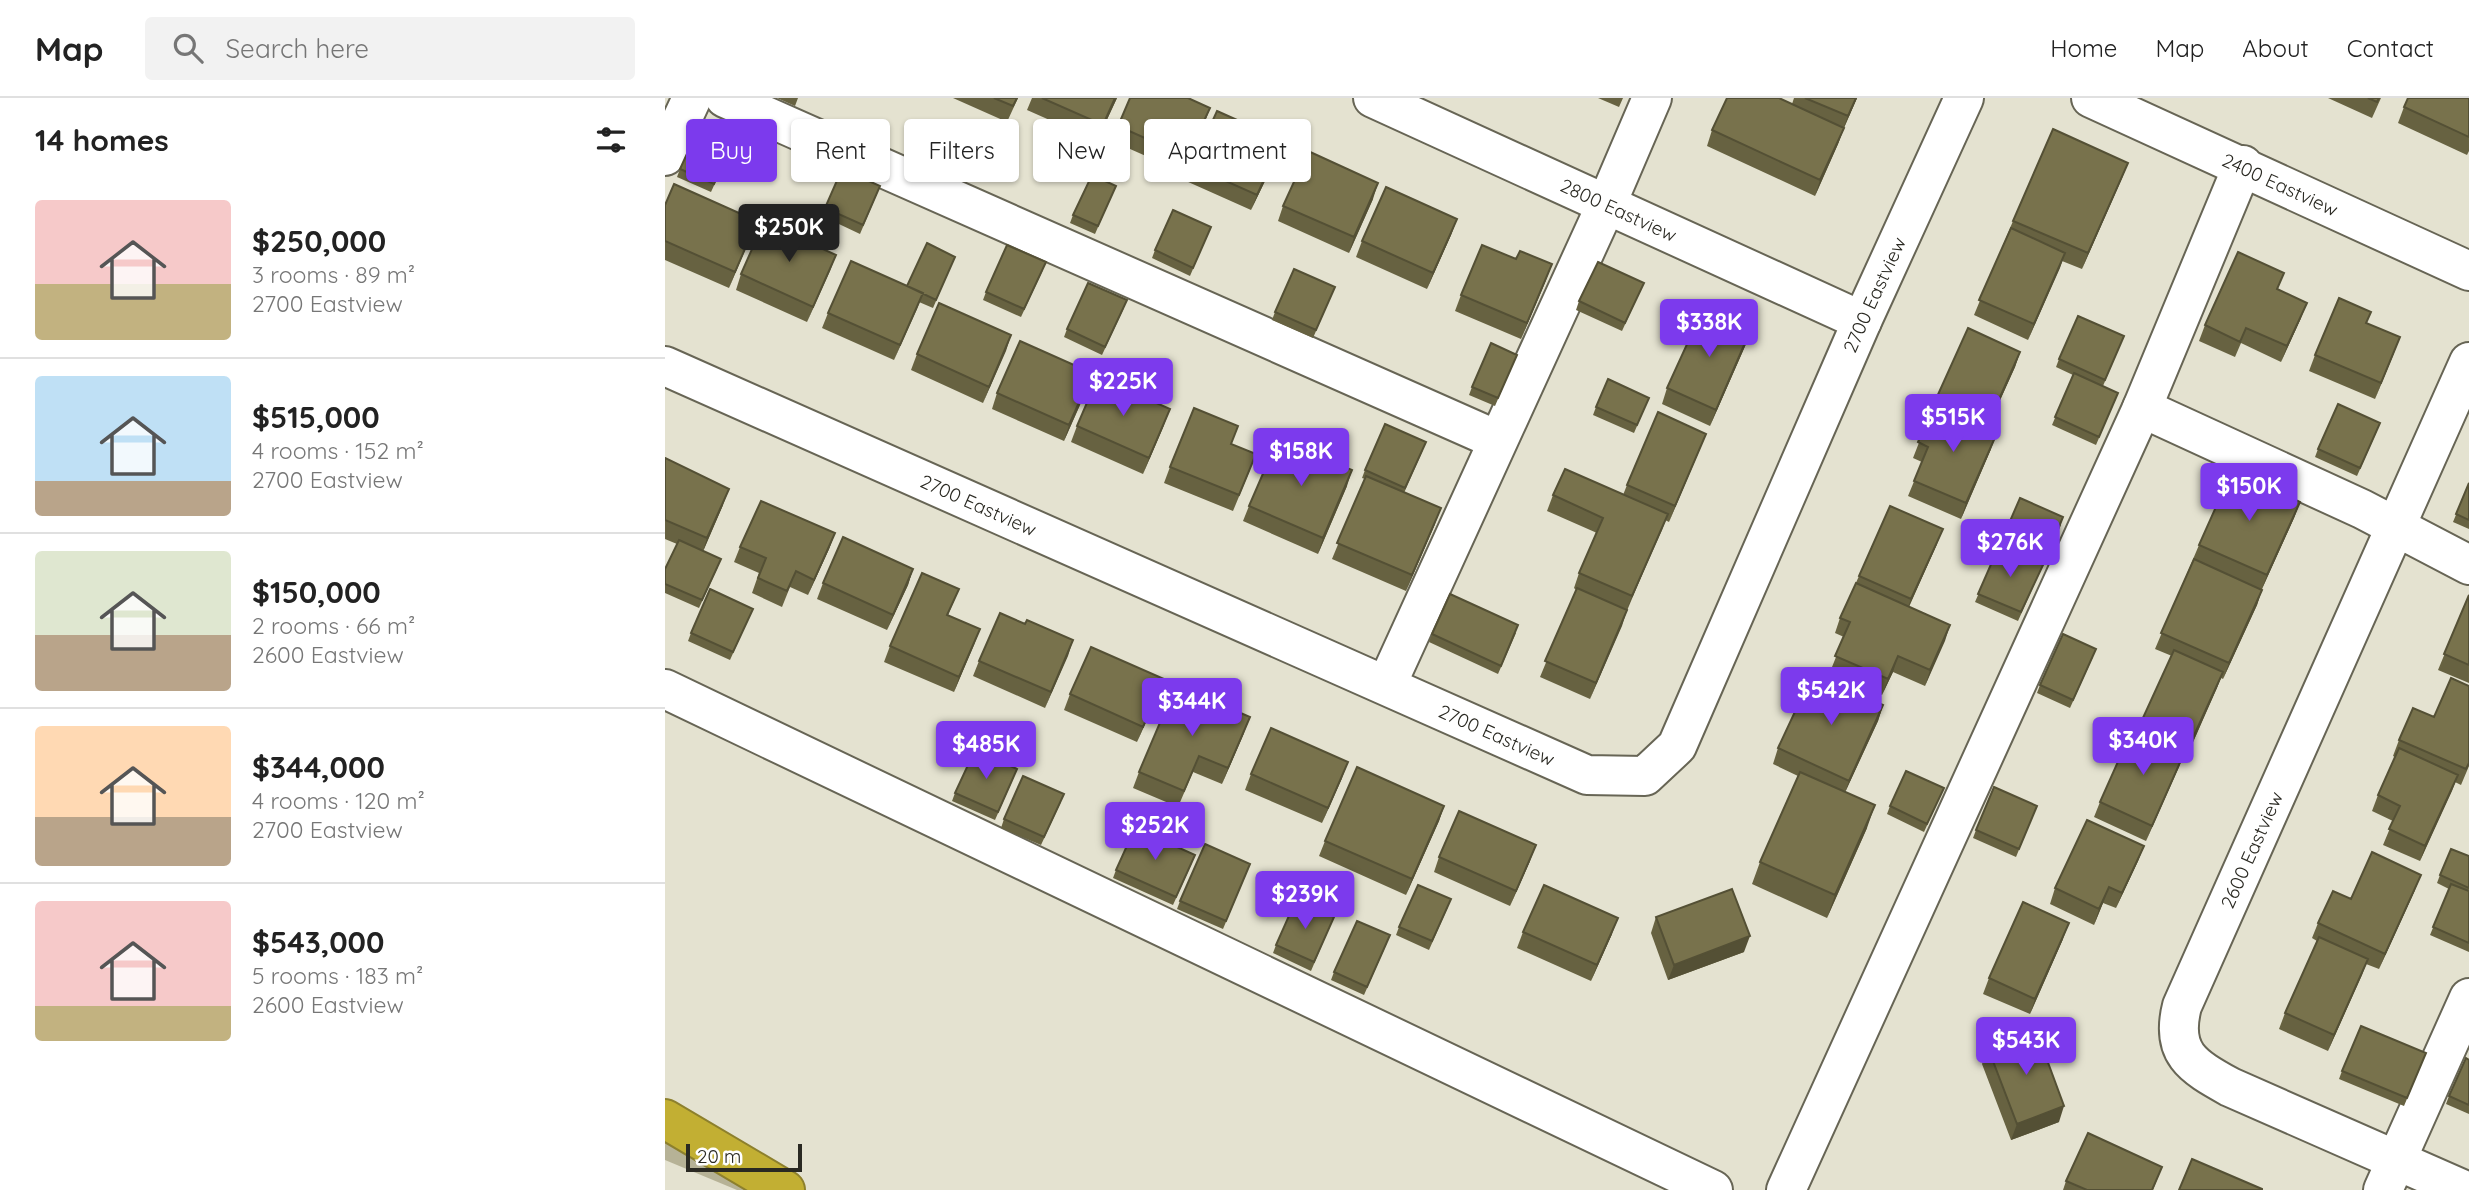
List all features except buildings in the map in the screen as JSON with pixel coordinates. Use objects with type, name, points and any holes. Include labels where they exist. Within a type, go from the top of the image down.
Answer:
[{"type":"highway","points":[[665,1119],[785,1190]]},
{"type":"street","points":[[665,156],[692,98]]},
{"type":"street","points":[[725,98],[1497,440]]},
{"type":"street","name":"2800 Eastview","points":[[1373,98],[1863,321]]},
{"type":"street","points":[[1387,684],[1607,204],[1652,98]]},
{"type":"street","name":"2700 Eastview","points":[[665,366],[1587,775],[1645,776],[1677,746],[1863,321],[1965,98]]},
{"type":"street","name":"2400 Eastview","points":[[2091,98],[2243,165],[2469,271]]},
{"type":"street","points":[[1786,1190],[2142,408],[2243,165]]},
{"type":"street","name":"2600 Eastview","points":[[2464,1190],[2389,1174],[2230,1087],[2204,1072],[2182,1049],[2176,1030],[2182,1006],[2469,362]]},
{"type":"street","points":[[2142,408],[2396,527],[2469,565]]},
{"type":"street","points":[[665,689],[1713,1190]]},
{"type":"street","points":[[2389,1174],[2469,998]]},
{"type":"shaded area","points":[[665,1128],[769,1190],[737,1190],[665,1160]]}]
